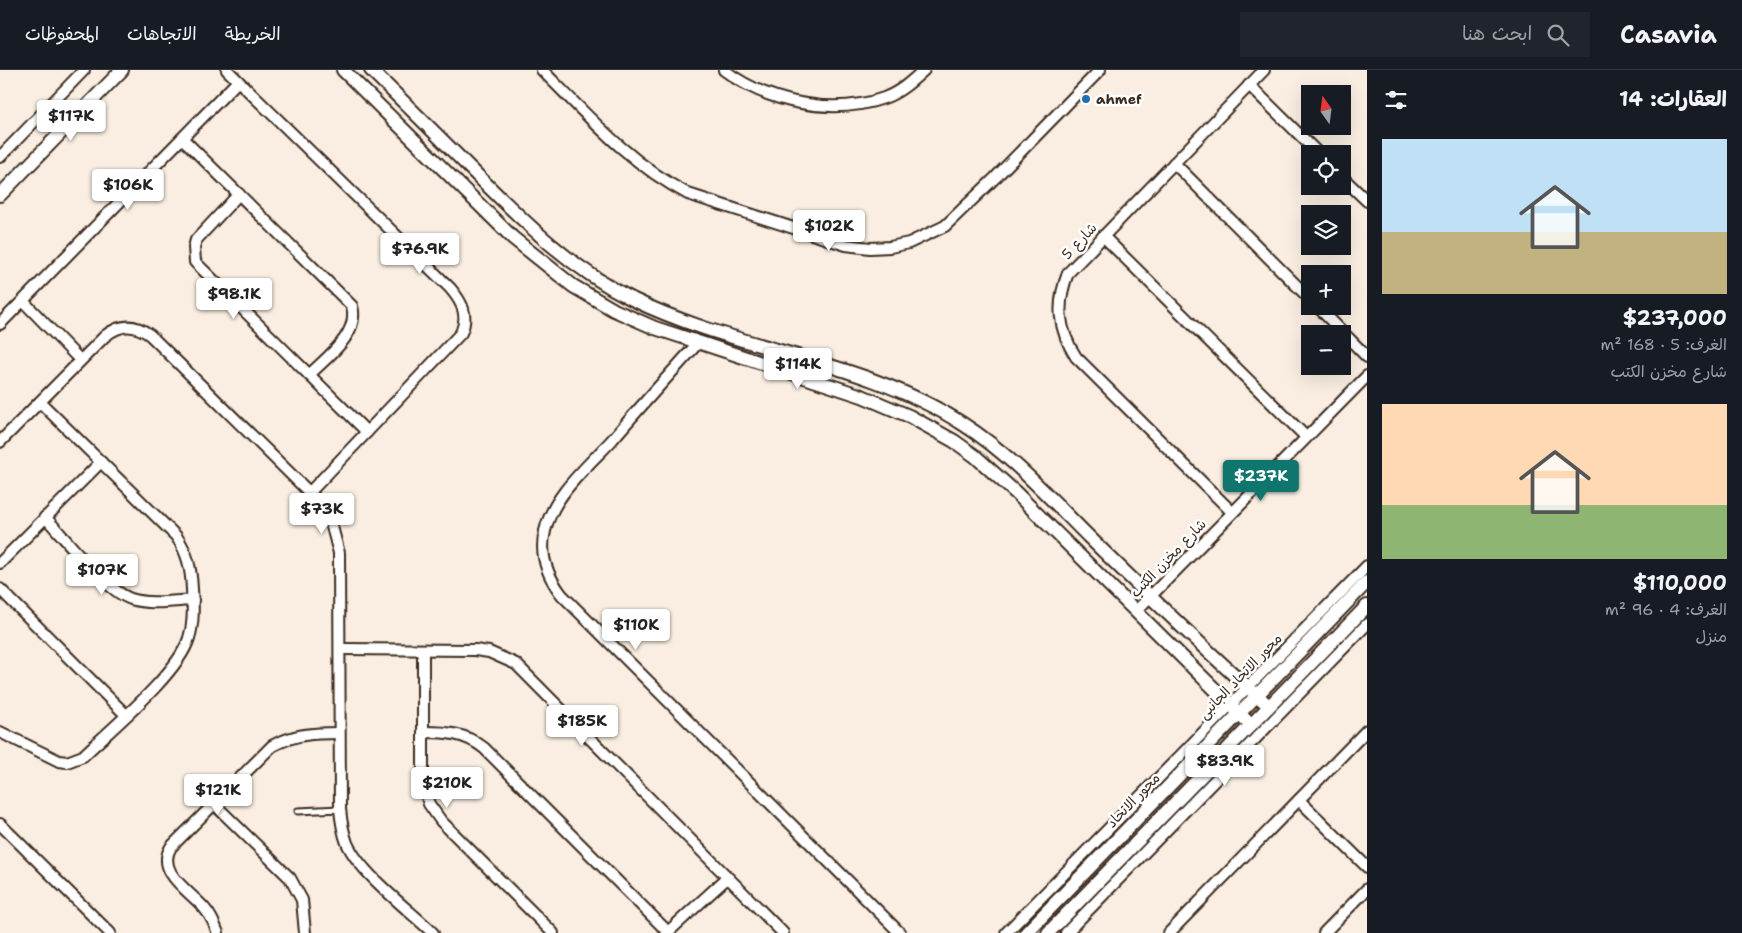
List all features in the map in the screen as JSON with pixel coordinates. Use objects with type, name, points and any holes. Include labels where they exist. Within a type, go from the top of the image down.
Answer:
[{"type":"street","points":[[0,157],[84,70]]},
{"type":"street","points":[[0,195],[122,70]]},
{"type":"street","points":[[227,70],[450,288],[464,308],[465,321],[461,333],[310,492]]},
{"type":"street","points":[[344,70],[487,213],[554,273],[614,310],[655,328],[698,343],[862,396],[909,416],[954,441],[996,473],[1251,725]]},
{"type":"street","points":[[371,70],[530,228],[578,267],[626,296],[669,315],[726,336],[866,379],[908,394],[964,424],[1007,457],[1150,596],[1269,706]]},
{"type":"street","points":[[542,70],[629,155],[667,183],[698,197],[846,245],[870,248],[909,243],[944,226],[996,177],[1100,70]]},
{"type":"street","points":[[724,70],[748,84],[774,95],[808,104],[829,106],[850,106],[885,98],[904,88],[924,70]]},
{"type":"street","name":"شارع 5","points":[[1232,512],[1076,358],[1066,342],[1060,325],[1059,308],[1062,290],[1068,273],[1264,70]]},
{"type":"street","points":[[0,324],[238,81]]},
{"type":"street","points":[[1249,85],[1310,145]]},
{"type":"street","points":[[182,138],[352,306],[354,320],[350,332],[309,375]]},
{"type":"street","points":[[1174,163],[1301,291]]},
{"type":"street","points":[[1351,186],[1367,201]]},
{"type":"street","points":[[239,194],[196,240],[194,247],[195,262],[368,432]]},
{"type":"street","points":[[1103,236],[1306,437]]},
{"type":"street","points":[[22,302],[80,360]]},
{"type":"street","points":[[1326,315],[1367,356]]},
{"type":"street","points":[[0,442],[80,360],[113,330],[122,326],[142,329],[321,504],[336,535],[340,570],[339,733],[340,808],[343,832],[354,856],[432,933]]},
{"type":"street","points":[[698,343],[562,497],[545,532],[543,549],[546,568],[562,595],[900,933]]},
{"type":"street","name":"شارع مخزن الكتب","points":[[1136,610],[1367,376]]},
{"type":"street","points":[[0,732],[27,743],[59,761],[67,762],[83,756],[180,659],[192,628],[193,600],[190,566],[182,545],[176,536],[40,402]]},
{"type":"street","points":[[0,563],[101,462]]},
{"type":"street","points":[[45,517],[111,586],[124,596],[150,602],[193,600]]},
{"type":"street","name":"محور الاتحاد الجانبى","points":[[1252,691],[1367,566]]},
{"type":"street","name":"محور الاتحاد","points":[[1026,933],[1235,708],[1367,582]]},
{"type":"street","points":[[0,589],[125,714]]},
{"type":"street","points":[[1048,933],[1367,606]]},
{"type":"street","points":[[1066,933],[1367,624]]},
{"type":"street","points":[[340,649],[482,651],[503,657],[516,664],[783,933]]},
{"type":"street","points":[[423,650],[423,784],[425,794],[434,813],[553,933]]},
{"type":"street","name":"محور الاتحاد الجانبى","points":[[1006,933],[1235,708]]},
{"type":"street","points":[[1169,933],[1367,730]]},
{"type":"street","points":[[423,732],[453,733],[464,736],[484,748],[669,933],[727,878]]},
{"type":"street","points":[[218,933],[206,910],[172,875],[166,864],[170,847],[272,746],[300,735],[339,733]]},
{"type":"street","points":[[1299,800],[1367,867]]},
{"type":"street","points":[[213,803],[290,878],[302,900],[305,933]]},
{"type":"street","points":[[0,824],[110,933]]},
{"type":"street","points":[[1324,933],[1367,890]]},
{"type":"lane","points":[[298,811],[340,808]]},
{"type":"place","name":"ahmef","points":[[1086,99]]}]
